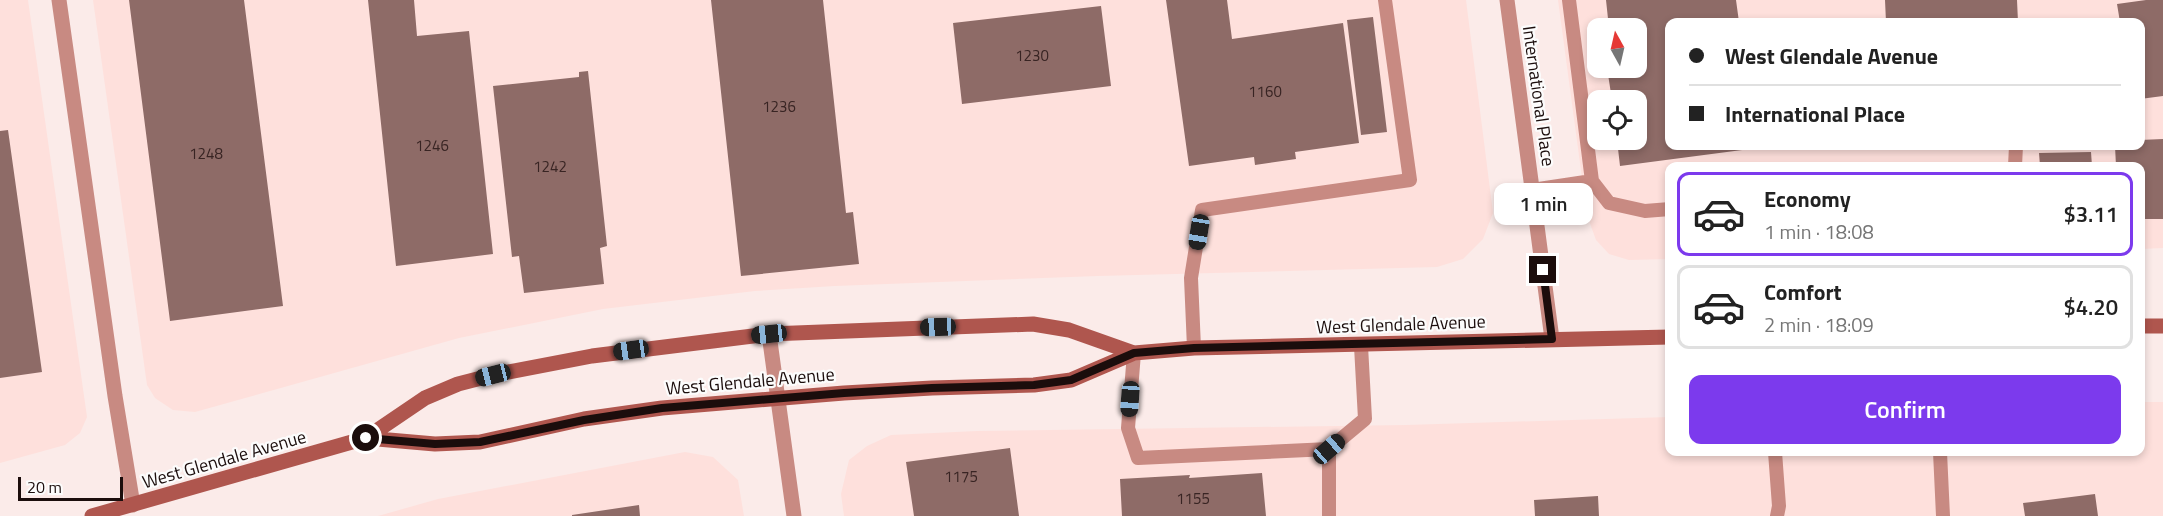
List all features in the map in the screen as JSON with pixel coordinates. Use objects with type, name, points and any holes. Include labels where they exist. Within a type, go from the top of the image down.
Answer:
[{"type":"main road","name":"West Glendale Avenue","points":[[92,516],[366,438],[425,398],[467,381],[592,356],[769,334],[1033,324],[1069,330],[1134,353]]},
{"type":"main road","points":[[2145,326],[2163,326]]},
{"type":"main road","name":"West Glendale Avenue","points":[[366,438],[435,444],[480,442],[584,420],[662,408],[932,388],[1034,385],[1071,380],[1134,353],[1194,348],[1665,337]]},
{"type":"street","points":[[59,0],[115,396],[133,505]]},
{"type":"street","name":"International Place","points":[[1507,0],[1552,339]]},
{"type":"street","points":[[769,334],[794,516]]},
{"type":"lane","points":[[1194,348],[1191,278],[1202,210],[1410,180],[1385,0]]},
{"type":"lane","points":[[1569,0],[1592,181],[1609,203],[1645,211],[1665,209]]},
{"type":"lane","points":[[1532,190],[1592,181]]},
{"type":"lane","points":[[1134,353],[1128,428],[1138,458],[1329,449],[1365,419],[1361,345]]},
{"type":"lane","points":[[1329,449],[1329,516]]},
{"type":"lane","points":[[1774,456],[1779,506],[1777,516]]},
{"type":"lane","points":[[1940,456],[1943,516]]},
{"type":"shaded area","points":[[0,0],[28,0],[87,417],[80,433],[65,445],[0,463]]},
{"type":"shaded area","points":[[93,0],[1466,0],[1493,213],[1483,239],[1463,259],[1437,267],[1098,276],[755,291],[603,309],[459,338],[195,412],[173,410],[155,398],[147,385]]},
{"type":"shaded area","points":[[1558,0],[2163,0],[2163,248],[2145,249],[2145,162],[1665,162],[1665,259],[1629,260],[1609,254],[1596,240],[1587,215]]},
{"type":"shaded area","points":[[2145,402],[2163,402],[2163,516],[844,516],[841,494],[849,460],[867,446],[891,435],[977,431],[1406,425],[1665,417],[1665,456],[2145,456]]},
{"type":"shaded area","points":[[685,452],[713,457],[738,480],[744,516],[378,516],[438,499]]},
{"type":"building","points":[[129,0],[244,0],[283,306],[170,321]]},
{"type":"building","points":[[368,0],[414,0],[417,36],[469,31],[493,254],[396,266]]},
{"type":"building","points":[[711,0],[823,0],[846,213],[853,212],[859,264],[741,276]]},
{"type":"building","points":[[1166,0],[1227,0],[1232,39],[1343,23],[1359,143],[1295,152],[1296,159],[1255,165],[1254,157],[1189,166]]},
{"type":"building","points":[[1606,0],[1736,0],[1738,18],[1665,18],[1665,150],[1742,150],[1620,166],[1618,150],[1647,150],[1647,90],[1610,90],[1609,78],[1647,78],[1647,18],[1608,18]]},
{"type":"building","points":[[1885,0],[2017,0],[2018,18],[1886,18]]},
{"type":"building","points":[[2163,0],[2163,96],[2145,98],[2145,18],[2119,18],[2117,4]]},
{"type":"building","points":[[1101,6],[1111,86],[962,104],[953,23]]},
{"type":"building","points":[[1373,17],[1387,132],[1361,135],[1347,20]]},
{"type":"building","points":[[588,71],[607,246],[600,248],[604,284],[524,293],[519,256],[512,257],[493,86],[579,77],[579,72]]},
{"type":"building","points":[[8,130],[42,372],[0,378],[0,131]]},
{"type":"building","points":[[2163,139],[2163,219],[2145,219],[2145,162],[2116,162],[2115,150],[2145,150],[2145,140]]},
{"type":"building","points":[[2091,152],[2092,162],[2040,162],[2039,153]]},
{"type":"building","points":[[1010,448],[1019,516],[914,516],[906,462]]},
{"type":"building","points":[[1262,473],[1266,516],[1122,516],[1120,479],[1190,475],[1189,478]]},
{"type":"building","points":[[2095,494],[2098,516],[2025,516],[2023,503]]},
{"type":"building","points":[[1598,496],[1599,516],[1535,516],[1534,500]]},
{"type":"building","points":[[639,505],[640,516],[572,516],[572,515]]},
{"type":"route","points":[[366,438],[435,444],[480,442],[584,420],[662,408],[844,393],[1034,385],[1071,380],[1134,353],[1194,348],[1552,339],[1543,270]]}]
